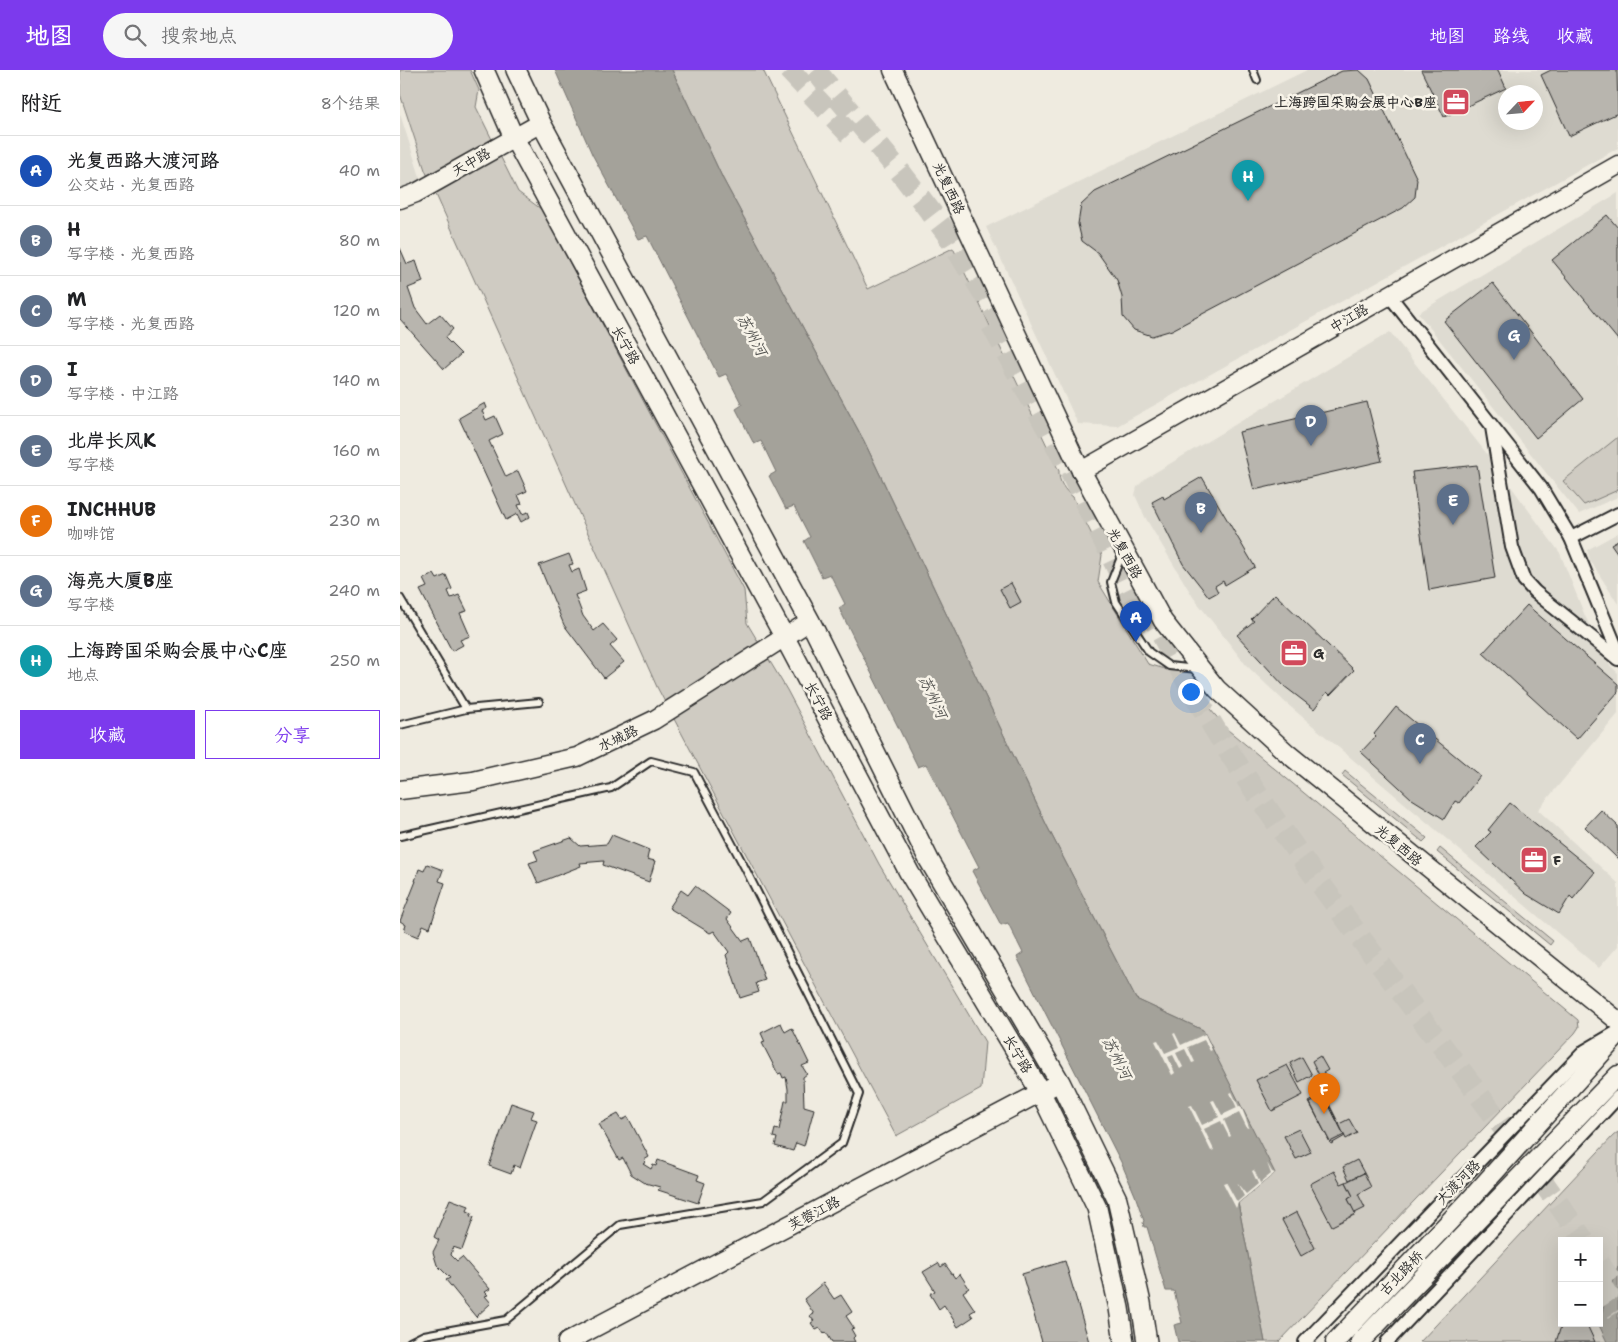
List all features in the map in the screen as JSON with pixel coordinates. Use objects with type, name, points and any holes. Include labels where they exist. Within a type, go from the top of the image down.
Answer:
[{"type":"main road","name":"长宁路","points":[[484,70],[514,138],[785,638],[910,874],[1041,1093],[1097,1208],[1119,1308],[1124,1342]]},
{"type":"main road","name":"长宁路","points":[[516,70],[541,123],[810,622],[930,860],[1060,1082],[1117,1199],[1141,1303],[1147,1342]]},
{"type":"street","name":"光复西路","points":[[893,70],[1081,471],[1163,621],[1217,689],[1287,753],[1618,1021]]},
{"type":"street","name":"天中路","points":[[400,199],[416,193],[541,123]]},
{"type":"street","name":"中江路","points":[[1081,471],[1618,165]]},
{"type":"street","points":[[1389,294],[1541,488],[1571,538],[1618,652]]},
{"type":"street","points":[[1492,426],[1512,546],[1524,580],[1535,592],[1618,659]]},
{"type":"street","points":[[1571,538],[1618,514]]},
{"type":"street","name":"水城路","points":[[400,790],[473,781],[577,757],[654,720],[810,622]]},
{"type":"street","name":"大渡河路","points":[[1466,1204],[1618,1033]]},
{"type":"street","name":"大渡河路","points":[[1305,1342],[1585,1051],[1618,1033]]},
{"type":"street","name":"古北路桥","points":[[1360,1342],[1618,1074]]},
{"type":"street","name":"芙蓉江路","points":[[567,1342],[1060,1082]]},
{"type":"street","points":[[1387,1342],[1618,1096]]},
{"type":"street","name":"古北路桥","points":[[1336,1342],[1466,1204]]},
{"type":"lane","points":[[1253,70],[1257,80]]},
{"type":"lane","points":[[1124,550],[1111,582],[1116,602],[1149,652],[1169,666],[1201,669]]},
{"type":"lane","points":[[400,598],[466,710]]},
{"type":"lane","points":[[400,725],[466,710],[539,702]]},
{"type":"lane","points":[[400,836],[611,788],[651,761],[694,772],[859,1094],[842,1143],[763,1202],[620,1225],[506,1320],[424,1335],[410,1342]]},
{"type":"shaded area","points":[[400,70],[470,70],[479,90],[476,107],[518,192],[541,209],[744,590],[747,623],[787,690],[879,864],[985,1042],[981,1089],[896,1136],[657,687],[425,170],[400,94]]},
{"type":"shaded area","points":[[672,70],[763,70],[868,289],[953,248],[1059,471],[1061,482],[1073,497],[1102,555],[1098,582],[1148,664],[1179,673],[1228,730],[1578,1020],[1579,1027],[1575,1033],[1279,1342],[1265,1342],[1238,1203],[1274,1173],[1203,1030],[1136,999],[1047,826],[864,441],[723,179]]},
{"type":"shaded area","points":[[1307,70],[1618,70],[1618,148],[1117,426],[1078,424],[986,227]]},
{"type":"shaded area","points":[[400,114],[422,183],[400,191]]},
{"type":"shaded area","points":[[1618,193],[1618,497],[1579,514],[1418,313]]},
{"type":"shaded area","points":[[1390,332],[1487,454],[1560,553],[1585,616],[1609,664],[1618,673],[1618,714],[1538,810],[1618,883],[1618,946],[1599,968],[1286,703],[1246,665],[1193,597],[1145,517],[1135,495],[1137,487],[1146,478]]},
{"type":"shaded area","points":[[1618,437],[1618,490],[1584,505],[1563,481]]},
{"type":"shaded area","points":[[1618,533],[1618,604],[1590,560],[1587,550]]},
{"type":"shaded area","points":[[1345,771],[1427,838],[1423,842],[1342,775]]},
{"type":"shaded area","points":[[1440,848],[1553,941],[1550,945],[1437,852]]},
{"type":"shaded area","points":[[1618,1132],[1618,1342],[1420,1342],[1613,1136]]},
{"type":"water","name":"苏州河","points":[[555,70],[672,70],[723,179],[864,441],[1047,826],[1136,999],[1203,1030],[1275,1173],[1238,1203],[1265,1342],[1178,1342],[1174,1325],[1182,1323],[1174,1291],[1166,1291],[1147,1227],[1144,1227],[1144,1221],[1135,1195],[1121,1162],[1017,957],[1023,953],[1008,923],[1001,925],[972,871],[979,867],[926,764],[918,767],[839,608],[845,604],[830,574],[822,577],[804,541],[810,537],[794,506],[786,509],[769,476],[776,472],[761,441],[754,444],[736,409],[742,405],[726,374],[719,377],[647,236],[638,239],[592,154]]},
{"type":"water","points":[[1618,1266],[1618,1342],[1607,1342],[1600,1327],[1603,1327],[1603,1309]]},
{"type":"pier","points":[[1175,1033],[1181,1045],[1205,1034],[1212,1050],[1210,1051],[1204,1040],[1188,1047],[1195,1062],[1192,1063],[1185,1049],[1176,1053],[1183,1067],[1180,1069],[1173,1055],[1168,1057],[1175,1073],[1172,1075],[1155,1041],[1158,1040],[1165,1053],[1179,1047],[1173,1034]]},
{"type":"pier","points":[[1232,1092],[1239,1107],[1241,1106],[1249,1127],[1247,1128],[1239,1112],[1224,1120],[1231,1136],[1229,1137],[1221,1121],[1204,1129],[1214,1150],[1211,1151],[1189,1106],[1192,1105],[1202,1125],[1219,1117],[1211,1101],[1214,1100],[1222,1115],[1237,1108],[1230,1093]]},
{"type":"pier","points":[[1267,1163],[1272,1172],[1275,1173],[1238,1203],[1236,1208],[1223,1183],[1226,1182],[1237,1202],[1244,1196],[1237,1183],[1246,1194],[1258,1184],[1252,1171],[1254,1170],[1260,1183],[1271,1174]]},
{"type":"building","points":[[1359,70],[1369,79],[1417,179],[1415,197],[1403,208],[1172,330],[1152,336],[1134,330],[1123,317],[1122,297],[1117,280],[1098,253],[1082,241],[1078,224],[1081,205],[1095,192],[1342,71]]},
{"type":"building","name":"上海跨国采购会展中心B座","points":[[1421,70],[1498,70],[1505,85],[1498,85],[1498,92],[1444,117]]},
{"type":"building","points":[[1551,70],[1617,70],[1618,113],[1569,136],[1541,75]]},
{"type":"building","points":[[1607,215],[1618,228],[1618,340],[1552,260]]},
{"type":"building","points":[[400,248],[407,264],[416,261],[423,282],[408,288],[415,308],[427,324],[440,314],[453,329],[445,338],[461,354],[444,369],[400,319]]},
{"type":"building","points":[[1493,283],[1583,399],[1536,438],[1444,321]]},
{"type":"building","points":[[1367,402],[1382,461],[1254,490],[1239,432]]},
{"type":"building","points":[[485,403],[487,408],[482,411],[486,420],[495,416],[503,434],[489,441],[506,477],[518,471],[527,491],[518,495],[522,504],[518,505],[522,514],[528,512],[530,517],[521,522],[517,514],[506,520],[459,418]]},
{"type":"building","points":[[1477,465],[1495,578],[1429,590],[1412,472]]},
{"type":"building","points":[[1202,477],[1255,567],[1225,585],[1223,581],[1215,586],[1218,592],[1209,597],[1183,564],[1152,502],[1163,496],[1164,499]]},
{"type":"building","points":[[1618,540],[1618,554],[1611,544]]},
{"type":"building","points":[[569,554],[573,564],[569,565],[572,572],[579,569],[586,591],[575,595],[583,616],[594,631],[603,624],[617,640],[610,646],[624,662],[604,678],[564,625],[539,565]]},
{"type":"building","points":[[434,574],[437,579],[446,575],[452,589],[448,591],[451,598],[459,595],[467,611],[460,613],[470,636],[460,640],[463,645],[452,651],[420,590],[427,587],[423,579]]},
{"type":"building","points":[[1011,583],[1021,602],[1010,608],[1000,589]]},
{"type":"building","name":"G","points":[[1275,594],[1354,670],[1330,695],[1327,692],[1314,709],[1284,686],[1237,635],[1254,621],[1251,619]]},
{"type":"building","points":[[1527,605],[1618,684],[1618,692],[1577,739],[1483,653]]},
{"type":"building","points":[[1396,707],[1480,776],[1459,803],[1455,801],[1444,819],[1412,799],[1361,752],[1376,736],[1374,734]]},
{"type":"building","name":"F","points":[[1510,803],[1595,872],[1573,899],[1570,896],[1559,914],[1526,894],[1476,847],[1491,832],[1488,830]]},
{"type":"building","points":[[1601,810],[1618,826],[1618,859],[1585,827]]},
{"type":"building","points":[[612,835],[649,850],[647,859],[655,861],[649,882],[603,865],[604,861],[580,863],[581,866],[538,883],[529,863],[538,860],[534,851],[571,838],[580,846],[607,844]]},
{"type":"building","points":[[427,864],[443,870],[439,881],[445,883],[430,928],[423,925],[418,937],[404,931],[406,925],[400,921],[419,869],[424,871]]},
{"type":"building","points":[[695,886],[731,913],[727,919],[743,941],[750,938],[765,980],[756,983],[759,992],[740,998],[726,955],[729,952],[714,931],[710,933],[669,908],[681,890],[688,895]]},
{"type":"building","points":[[781,1023],[785,1032],[792,1028],[809,1063],[802,1066],[807,1074],[803,1077],[804,1106],[814,1109],[804,1146],[796,1143],[793,1151],[775,1146],[777,1138],[773,1137],[775,1129],[779,1130],[785,1101],[788,1101],[788,1089],[786,1077],[783,1078],[781,1073],[778,1074],[762,1043],[765,1042],[761,1033]]},
{"type":"building","points":[[1320,1056],[1328,1070],[1323,1073],[1327,1080],[1318,1085],[1314,1077],[1319,1075],[1312,1061]]},
{"type":"building","points":[[1302,1057],[1312,1075],[1299,1082],[1290,1063]]},
{"type":"building","points":[[1287,1065],[1303,1095],[1272,1111],[1256,1080]]},
{"type":"building","points":[[1324,1094],[1345,1136],[1331,1144],[1309,1102]]},
{"type":"building","points":[[1324,1096],[1344,1135],[1330,1142],[1310,1103]]},
{"type":"building","points":[[511,1103],[534,1111],[531,1118],[537,1120],[520,1168],[514,1165],[511,1174],[489,1166]]},
{"type":"building","points":[[618,1114],[622,1120],[628,1117],[649,1157],[644,1160],[646,1162],[643,1164],[651,1169],[653,1165],[656,1166],[658,1160],[699,1175],[697,1180],[705,1183],[698,1203],[658,1190],[660,1187],[645,1183],[631,1174],[623,1158],[619,1160],[599,1124]]},
{"type":"building","points":[[1349,1119],[1357,1133],[1346,1139],[1339,1124]]},
{"type":"building","points":[[1299,1129],[1311,1152],[1296,1159],[1284,1136]]},
{"type":"building","points":[[1357,1160],[1364,1173],[1349,1180],[1343,1167]]},
{"type":"building","points":[[1334,1171],[1341,1184],[1346,1182],[1353,1196],[1348,1199],[1356,1214],[1332,1226],[1310,1184]]},
{"type":"building","points":[[1364,1173],[1371,1187],[1358,1194],[1365,1208],[1355,1213],[1348,1199],[1353,1196],[1346,1182]]},
{"type":"building","points":[[450,1199],[469,1206],[467,1211],[472,1213],[470,1216],[474,1217],[462,1250],[453,1247],[451,1255],[457,1261],[462,1257],[490,1289],[485,1292],[488,1295],[485,1296],[491,1303],[476,1317],[446,1280],[450,1278],[437,1265],[433,1252],[439,1240],[434,1237]]},
{"type":"building","points":[[1297,1212],[1315,1248],[1301,1256],[1282,1220]]},
{"type":"building","points":[[1065,1261],[1089,1342],[1042,1342],[1022,1274]]},
{"type":"building","points":[[938,1263],[941,1267],[945,1264],[955,1278],[960,1274],[969,1288],[963,1292],[975,1310],[970,1313],[973,1317],[958,1327],[944,1305],[939,1309],[930,1294],[935,1291],[923,1272]]},
{"type":"building","points":[[823,1283],[834,1299],[841,1295],[852,1312],[846,1316],[854,1328],[851,1329],[855,1336],[853,1338],[855,1342],[832,1342],[826,1332],[824,1334],[820,1328],[816,1330],[811,1323],[814,1321],[810,1316],[814,1314],[804,1299]]},
{"type":"building","points":[[1561,1327],[1588,1327],[1595,1342],[1556,1342]]},
{"type":"tunnel","points":[[789,70],[855,140]]},
{"type":"tunnel","points":[[815,70],[901,173],[946,232],[1011,337]]},
{"type":"tunnel","points":[[992,325],[1068,467],[1147,629]]},
{"type":"tunnel","points":[[1147,606],[1210,721],[1275,820],[1362,941],[1497,1119],[1581,1237]]},
{"type":"tunnel","points":[[1603,1269],[1618,1292]]},
{"type":"tunnel","points":[[1603,1289],[1618,1312]]},
{"type":"place","name":"上海跨国采购会展中心B座","points":[[1456,102]]},
{"type":"place","name":"上海跨国采购会展中心C座","points":[[1248,201]]},
{"type":"place","name":"海亮大厦B座","points":[[1514,360]]},
{"type":"place","name":"I","points":[[1311,446]]},
{"type":"place","name":"北岸长风K","points":[[1453,525]]},
{"type":"place","name":"H","points":[[1201,533]]},
{"type":"place","name":"光复西路大渡河路","points":[[1136,642]]},
{"type":"place","name":"G","points":[[1294,653]]},
{"type":"place","name":"M","points":[[1420,764]]},
{"type":"place","name":"F","points":[[1534,860]]},
{"type":"place","name":"INCHHUB","points":[[1324,1114]]}]
